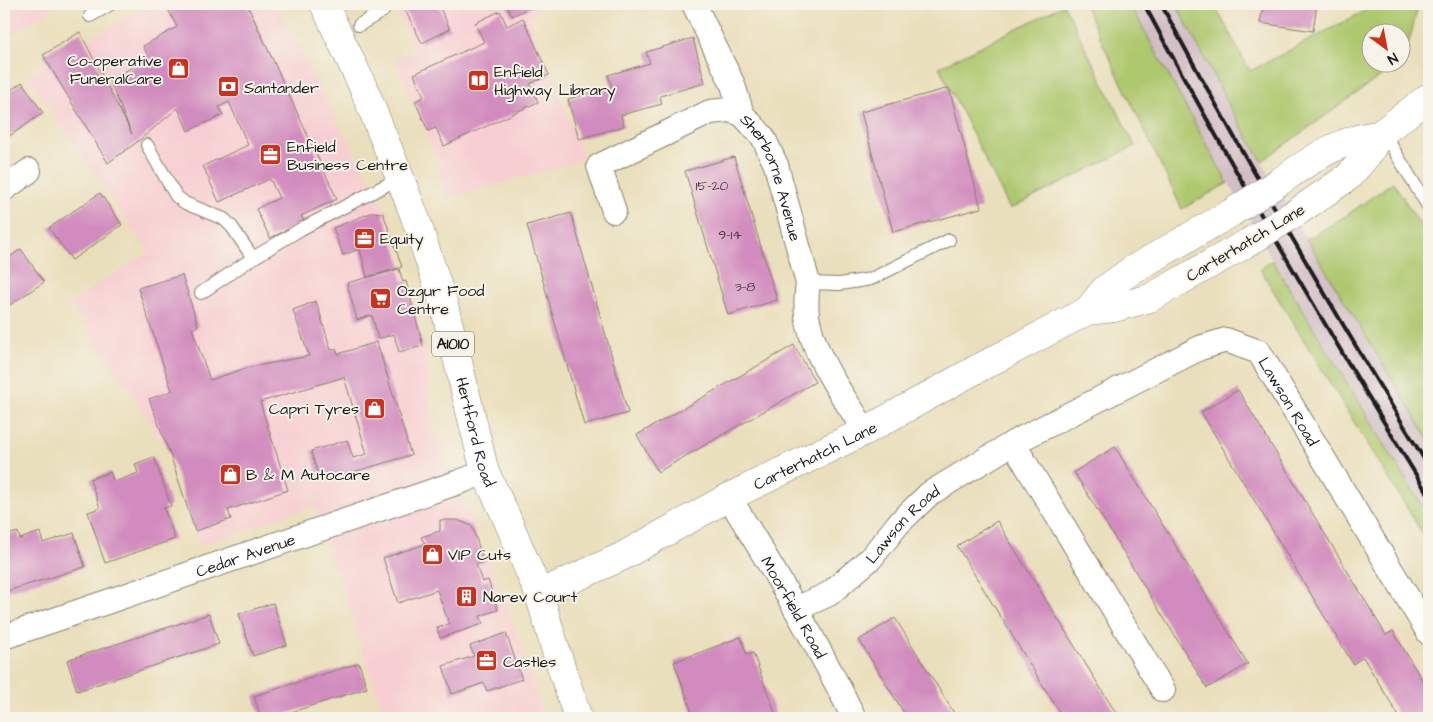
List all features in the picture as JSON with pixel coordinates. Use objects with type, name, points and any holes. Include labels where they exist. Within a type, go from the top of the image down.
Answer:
[{"type":"street","name":"Hertford Road","points":[[324,4],[364,89],[400,178],[444,305],[485,472],[539,594],[578,718]]},
{"type":"street","points":[[694,4],[733,84],[742,114]]},
{"type":"street","name":"Carterhatch Lane","points":[[539,594],[621,556],[729,497],[865,431],[1087,311],[1114,308],[1150,298],[1249,242],[1348,177],[1369,153],[1381,134],[1429,98]]},
{"type":"street","name":"Sherborne Avenue","points":[[614,211],[599,166],[710,112],[729,110],[742,114],[762,137],[776,164],[808,283],[806,303],[808,325],[816,347],[827,370],[865,431]]},
{"type":"street","name":"Carterhatch Lane","points":[[1087,311],[1104,290],[1132,270],[1231,213],[1327,150],[1364,136],[1381,134]]},
{"type":"street","points":[[4,189],[29,171]]},
{"type":"street","name":"Lawson Road","points":[[796,609],[829,594],[872,558],[898,524],[929,494],[1013,443],[1200,348],[1226,340],[1259,352],[1429,633]]},
{"type":"street","points":[[1013,443],[1163,690]]},
{"type":"street","name":"Cedar Avenue","points":[[4,637],[485,472]]},
{"type":"street","name":"Moorfield Road","points":[[729,497],[796,609],[854,718]]},
{"type":"lane","points":[[90,16],[111,4]]},
{"type":"lane","points":[[359,25],[383,11],[380,4]]},
{"type":"lane","points":[[1381,134],[1429,208]]},
{"type":"lane","points":[[147,145],[176,196],[185,203],[224,219],[232,227],[253,258]]},
{"type":"lane","points":[[201,293],[301,229],[400,178]]},
{"type":"lane","points":[[808,283],[840,284],[871,279],[949,240]]},
{"type":"shaded area","points":[[4,4],[59,4],[4,40]]},
{"type":"shaded area","points":[[149,4],[275,4],[388,215],[426,351],[432,425],[518,635],[544,718],[385,718],[315,505],[200,546],[168,449],[70,303],[149,252],[27,76]]},
{"type":"shaded area","points":[[393,4],[545,4],[528,17],[584,159],[448,199],[436,157],[395,60],[415,51]]},
{"type":"shaded area","points":[[1130,4],[1176,4],[1231,109],[1327,274],[1429,440],[1429,517],[1291,291],[1195,124]]},
{"type":"green space","points":[[1084,4],[1130,4],[1228,183],[1182,209]]},
{"type":"green space","points":[[1176,4],[1214,4],[1250,71],[1378,4],[1406,4],[1418,7],[1410,38],[1410,22],[1360,22],[1360,72],[1386,72],[1262,161],[1231,109]]},
{"type":"green space","points":[[1064,5],[1135,146],[1010,209],[939,67]]},
{"type":"green space","points":[[1393,182],[1429,239],[1429,440],[1306,238],[1313,236],[1347,215]]},
{"type":"green space","points":[[1272,260],[1429,517],[1429,544],[1260,269]]},
{"type":"building","points":[[178,4],[247,4],[337,199],[301,216],[304,222],[270,238],[256,209],[279,198],[270,179],[219,202],[203,166],[248,145],[229,102],[219,107],[223,115],[188,131],[178,108],[108,163],[43,55],[80,32],[132,134],[109,80],[149,58],[143,46],[177,27],[168,9]]},
{"type":"building","points":[[402,4],[438,4],[450,29],[422,43]]},
{"type":"building","points":[[506,4],[537,4],[512,16]]},
{"type":"building","points":[[1276,4],[1317,4],[1313,31],[1260,23],[1263,6],[1276,8]]},
{"type":"building","name":"Enfield Highway Library","points":[[500,11],[507,26],[523,18],[549,75],[530,84],[538,102],[444,146],[436,128],[428,131],[415,101],[424,97],[414,74],[484,42],[475,23]]},
{"type":"building","points":[[693,38],[705,83],[660,96],[662,104],[621,115],[624,126],[579,139],[568,99],[612,87],[608,75],[650,63],[646,52]]},
{"type":"building","points":[[22,82],[43,113],[4,140],[4,95]]},
{"type":"building","points":[[949,88],[981,208],[893,232],[861,112]]},
{"type":"building","points":[[734,157],[777,300],[728,315],[685,171]]},
{"type":"building","points":[[100,193],[122,225],[72,260],[49,228]]},
{"type":"building","name":"Equity","points":[[373,212],[383,213],[402,267],[367,277],[360,249],[343,255],[333,228]]},
{"type":"building","points":[[571,213],[628,413],[584,425],[527,225]]},
{"type":"building","points":[[21,249],[44,282],[4,309],[4,261]]},
{"type":"building","name":"Ozgur Food Centre","points":[[399,269],[403,282],[406,281],[423,346],[399,352],[394,334],[378,339],[372,315],[357,320],[347,283]]},
{"type":"building","points":[[182,275],[198,326],[192,329],[210,380],[246,368],[309,356],[293,310],[316,301],[331,350],[336,349],[338,354],[377,342],[411,455],[320,482],[311,451],[347,440],[353,458],[367,454],[344,377],[260,402],[288,490],[228,510],[231,519],[195,531],[171,457],[149,399],[172,391],[138,288]]},
{"type":"building","points":[[794,345],[815,382],[658,472],[637,435]]},
{"type":"building","points":[[1238,390],[1386,635],[1393,631],[1429,692],[1429,718],[1400,718],[1363,657],[1353,664],[1201,412]]},
{"type":"building","points":[[1115,447],[1248,664],[1207,688],[1074,472]]},
{"type":"building","points":[[154,457],[171,506],[164,508],[175,539],[105,563],[88,512],[100,508],[90,479],[110,472],[114,482],[138,473],[135,464]]},
{"type":"building","name":"Narev Court","points":[[440,520],[457,520],[472,526],[484,562],[476,564],[482,582],[488,580],[498,610],[480,616],[483,624],[440,638],[437,628],[449,624],[437,590],[398,603],[383,558],[425,544],[421,537],[440,531]]},
{"type":"building","points":[[997,521],[1119,718],[1063,718],[957,546]]},
{"type":"building","points":[[18,532],[20,539],[40,532],[43,543],[74,533],[85,567],[4,592],[4,536]]},
{"type":"building","points":[[273,603],[287,645],[253,656],[239,614]]},
{"type":"building","points":[[209,614],[219,644],[77,691],[67,660]]},
{"type":"building","points":[[895,618],[957,718],[907,718],[859,640]]},
{"type":"building","name":"Castles","points":[[506,633],[522,679],[487,691],[484,683],[452,694],[443,666],[474,656],[470,646]]},
{"type":"building","points":[[741,637],[747,655],[753,653],[777,718],[694,718],[674,662]]},
{"type":"building","points":[[359,663],[367,688],[273,718],[261,718],[254,696]]},
{"type":"railway","points":[[1144,4],[1212,129],[1283,252],[1429,496]]},
{"type":"railway","points":[[1161,4],[1225,121],[1292,237],[1429,467]]},
{"type":"place","name":"Co-operative FuneralCare","points":[[178,69]]},
{"type":"place","name":"Enfield Highway Library","points":[[478,80]]},
{"type":"place","name":"Santander","points":[[228,87]]},
{"type":"place","name":"Enfield Business Centre","points":[[271,155]]},
{"type":"place","name":"Equity","points":[[364,238]]},
{"type":"place","name":"Ozgur Food Centre","points":[[381,299]]},
{"type":"place","name":"Capri Tyres","points":[[375,408]]},
{"type":"place","name":"B & M Autocare","points":[[230,474]]},
{"type":"place","name":"VIP Cuts","points":[[432,554]]},
{"type":"place","name":"Narev Court","points":[[467,596]]},
{"type":"place","name":"Castles","points":[[487,661]]}]
